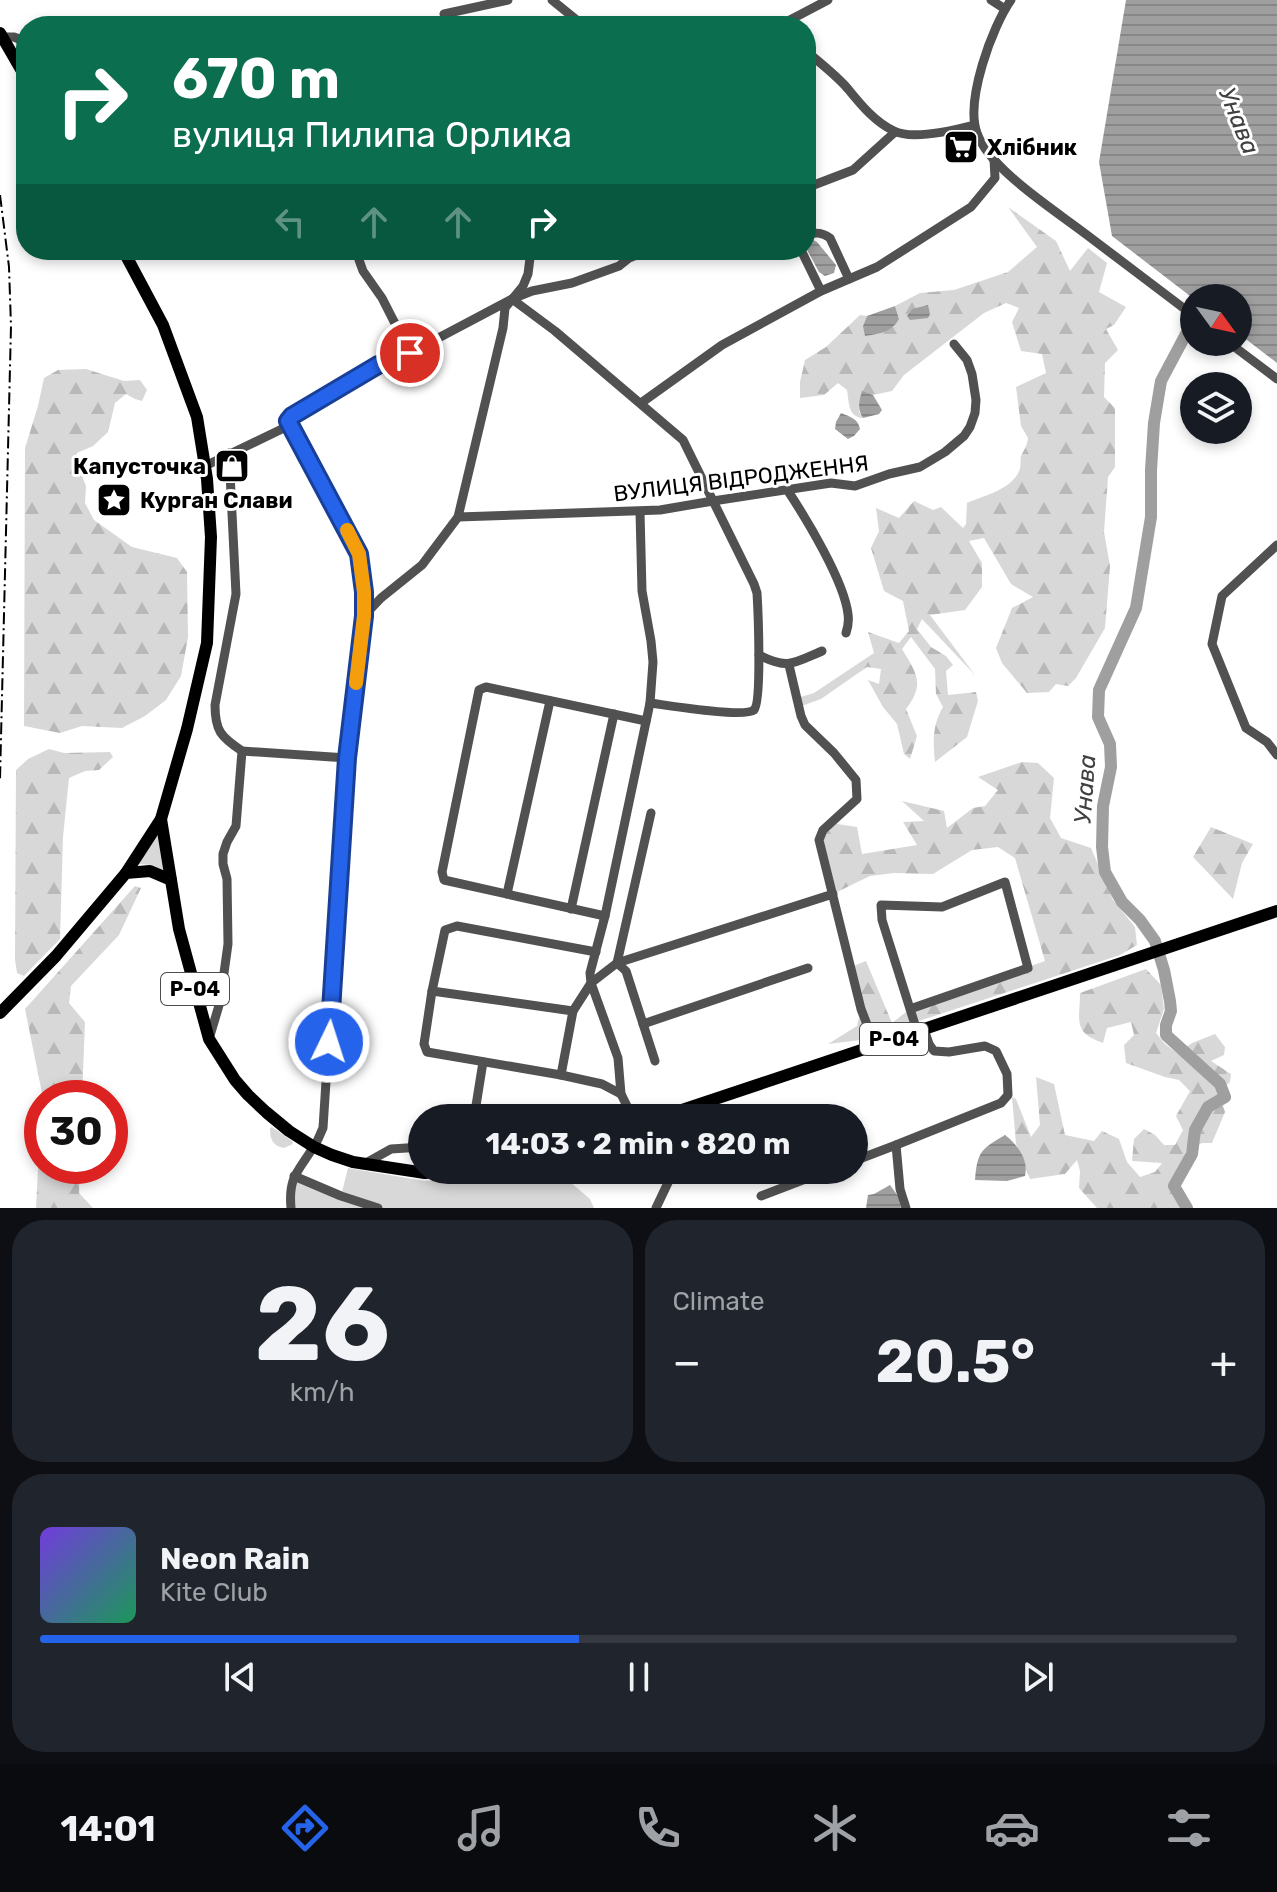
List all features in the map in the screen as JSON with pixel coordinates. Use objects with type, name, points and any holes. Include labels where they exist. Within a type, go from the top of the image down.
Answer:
[{"type":"main road","points":[[1,35],[16,61]]},
{"type":"main road","points":[[0,1013],[56,956],[126,873],[161,819],[207,643],[211,537],[197,417],[163,325],[128,260]]},
{"type":"main road","points":[[161,819],[171,880]]},
{"type":"main road","points":[[126,873],[150,871],[171,880]]},
{"type":"main road","name":"Р-04","points":[[171,880],[179,929],[209,1039],[235,1080],[278,1122],[314,1147],[353,1162],[408,1170]]},
{"type":"main road","name":"Р-04","points":[[700,1104],[1277,911]]},
{"type":"street","points":[[444,14],[508,0]]},
{"type":"street","points":[[552,0],[572,16]]},
{"type":"street","points":[[798,16],[828,0]]},
{"type":"street","points":[[991,0],[1005,9]]},
{"type":"street","points":[[1011,0],[979,76],[974,125],[984,149],[1019,183],[1180,305]]},
{"type":"street","points":[[816,60],[847,88],[861,107],[895,132],[928,133],[974,125]]},
{"type":"street","points":[[816,184],[853,170],[895,132]]},
{"type":"street","points":[[641,403],[722,345],[821,291],[877,267],[971,207],[995,178],[994,159]]},
{"type":"street","points":[[816,232],[830,238],[849,279]]},
{"type":"street","points":[[359,260],[410,353]]},
{"type":"street","points":[[364,616],[422,565],[458,517],[503,328],[505,308],[523,286],[530,260]]},
{"type":"street","points":[[205,466],[284,428],[292,416],[378,365],[410,353],[512,299],[532,291],[572,283],[619,266],[626,260]]},
{"type":"street","points":[[806,260],[821,291]]},
{"type":"street","points":[[512,299],[555,331],[683,440],[757,593],[759,655],[754,709],[750,712],[727,712],[650,703]]},
{"type":"street","name":"ВУЛИЦЯ ВІДРОДЖЕННЯ","points":[[458,517],[680,508],[831,483],[855,486],[920,467],[956,443],[970,427],[975,413],[972,374],[967,360],[954,344]]},
{"type":"street","points":[[1247,356],[1277,379]]},
{"type":"street","points":[[288,421],[359,554],[364,592],[364,616],[347,758],[323,1128],[294,1176],[290,1192],[291,1208]]},
{"type":"street","points":[[229,453],[236,594],[215,705],[215,721],[224,739],[242,751],[347,758]]},
{"type":"street","points":[[788,491],[841,587],[848,613],[846,633]]},
{"type":"street","points":[[626,1104],[621,1094],[618,1058],[590,973],[650,703],[653,662],[642,591],[640,512]]},
{"type":"street","points":[[1277,545],[1222,596],[1212,644],[1246,728],[1267,742],[1277,755]]},
{"type":"street","points":[[364,592],[381,598]]},
{"type":"street","points":[[759,655],[789,665],[822,651]]},
{"type":"street","points":[[789,665],[805,725],[856,780],[857,799],[823,830],[819,840],[861,1009],[875,1045]]},
{"type":"street","points":[[605,916],[444,880],[442,872],[479,690],[486,687],[646,719]]},
{"type":"street","points":[[507,894],[550,701]]},
{"type":"street","points":[[571,909],[614,714]]},
{"type":"street","points":[[209,1039],[220,1002],[228,944],[227,879],[223,854],[236,826],[242,751]]},
{"type":"street","points":[[617,963],[651,813]]},
{"type":"street","points":[[868,1156],[1001,1103],[1008,1095],[1007,1074],[996,1051],[985,1046],[949,1052],[934,1051],[929,1044],[910,1009],[882,920],[881,905],[942,907],[1005,882],[1028,968],[910,1009]]},
{"type":"street","points":[[561,1075],[573,1011],[591,983],[617,963],[833,894]]},
{"type":"street","points":[[596,952],[457,926],[445,930],[424,1044],[427,1052],[561,1075],[602,1084],[621,1094]]},
{"type":"street","points":[[617,963],[626,971],[655,1061]]},
{"type":"street","points":[[643,1024],[808,968]]},
{"type":"street","points":[[432,991],[573,1011]]},
{"type":"street","points":[[476,1104],[483,1062]]},
{"type":"street","points":[[896,1145],[900,1189],[906,1208]]},
{"type":"street","points":[[366,1163],[391,1149],[408,1148]]},
{"type":"street","points":[[294,1176],[378,1208]]},
{"type":"street","points":[[656,1208],[667,1184]]},
{"type":"street","points":[[761,1196],[792,1184]]},
{"type":"green space","points":[[1008,207],[1056,241],[1070,271],[1088,248],[1107,263],[1099,292],[1126,307],[1114,325],[1106,329],[1118,350],[1105,363],[1104,397],[1115,408],[1115,467],[1108,477],[1104,532],[1110,566],[1105,628],[1076,678],[1068,686],[1056,684],[1049,692],[1027,693],[1002,663],[996,648],[1012,608],[1033,597],[1011,584],[984,538],[969,541],[982,563],[982,587],[965,610],[930,615],[975,675],[922,619],[917,629],[931,647],[946,656],[953,665],[946,671],[948,695],[976,692],[978,701],[967,737],[935,762],[934,734],[943,707],[936,694],[935,669],[911,637],[902,649],[917,679],[916,693],[906,709],[917,736],[910,759],[904,754],[897,724],[868,680],[879,684],[881,669],[867,667],[821,699],[799,707],[797,698],[814,693],[874,653],[868,632],[899,643],[909,631],[903,601],[884,591],[871,548],[879,531],[876,508],[899,518],[914,501],[933,510],[941,507],[963,528],[967,503],[1004,487],[1020,469],[1028,438],[1021,426],[1016,387],[1046,373],[1042,354],[1021,351],[1012,322],[1019,308],[1006,303],[984,313],[904,375],[892,391],[873,395],[862,392],[859,412],[863,418],[854,415],[847,390],[838,383],[824,395],[800,398],[800,382],[805,360],[826,347],[860,315],[867,316],[863,326],[899,319],[895,306],[920,293],[954,290],[1008,272],[1037,247]]},
{"type":"green space","points":[[86,369],[124,381],[140,380],[147,390],[142,401],[126,394],[115,403],[108,432],[93,446],[77,453],[72,465],[81,473],[86,486],[85,503],[94,520],[132,547],[177,558],[187,572],[188,637],[181,676],[166,700],[145,716],[122,728],[82,726],[60,733],[24,726],[25,448],[44,378],[58,370]]},
{"type":"green space","points":[[49,749],[64,753],[110,752],[113,757],[99,770],[85,771],[69,778],[63,837],[60,939],[24,976],[17,973],[15,960],[16,770],[28,759]]},
{"type":"green space","points":[[1022,762],[1038,763],[1054,778],[1050,818],[1061,838],[1091,848],[1113,900],[1135,927],[1137,945],[1120,955],[861,1040],[828,1044],[857,1026],[861,1009],[851,967],[866,961],[892,1023],[910,1009],[1045,961],[1015,858],[998,847],[972,850],[933,874],[870,876],[833,894],[819,840],[831,823],[857,827],[862,854],[917,845],[903,822],[924,821],[902,801],[944,811],[947,828],[973,808],[985,806],[998,790],[978,777]]},
{"type":"green space","points":[[1211,827],[1253,844],[1242,863],[1233,899],[1193,857]]},
{"type":"green space","points":[[157,831],[166,872],[152,865],[139,864]]},
{"type":"green space","points":[[135,886],[141,888],[119,935],[71,986],[69,1003],[85,1022],[83,1080],[39,1080],[25,1009]]},
{"type":"green space","points":[[1146,969],[1161,985],[1164,1009],[1156,1033],[1165,1044],[1177,1053],[1215,1034],[1225,1047],[1224,1055],[1211,1061],[1231,1074],[1230,1082],[1219,1092],[1225,1112],[1212,1143],[1202,1143],[1186,1151],[1180,1171],[1169,1189],[1183,1208],[1097,1208],[1079,1188],[1077,1160],[1065,1174],[1030,1179],[1016,1144],[1012,1097],[1016,1099],[1031,1137],[1040,1125],[1036,1077],[1054,1084],[1065,1135],[1094,1141],[1102,1131],[1119,1139],[1127,1162],[1140,1177],[1155,1172],[1162,1163],[1132,1161],[1134,1139],[1144,1129],[1164,1145],[1175,1145],[1183,1130],[1176,1116],[1190,1091],[1179,1080],[1126,1063],[1124,1045],[1134,1035],[1131,1022],[1107,1028],[1103,1043],[1082,1030],[1079,1018],[1080,993]]},
{"type":"green space","points":[[272,1127],[293,1144],[284,1148],[275,1144],[271,1136]]},
{"type":"green space","points":[[348,1168],[408,1178],[408,1184],[572,1184],[590,1199],[594,1208],[290,1208],[294,1176],[341,1196]]},
{"type":"green space","points":[[37,1184],[79,1184],[79,1193],[93,1208],[36,1208]]},
{"type":"water","points":[[1126,0],[1277,0],[1277,363],[1252,344],[1252,284],[1180,284],[1180,288],[1112,236],[1099,162]]},
{"type":"water","points":[[816,242],[836,265],[834,273],[825,276],[812,260],[816,260]]},
{"type":"water","points":[[928,305],[928,318],[910,320],[907,316],[912,309]]},
{"type":"water","points":[[895,306],[899,319],[893,327],[865,336],[863,326],[867,316]]},
{"type":"water","points":[[862,391],[873,395],[882,410],[879,414],[863,418],[859,405]]},
{"type":"water","points":[[841,413],[856,421],[860,429],[848,439],[835,429]]},
{"type":"water","points":[[1005,1135],[1021,1153],[1025,1176],[1007,1181],[975,1180],[982,1152]]},
{"type":"water","points":[[890,1185],[898,1196],[901,1208],[866,1208],[868,1195]]},
{"type":"waterway","name":"Унава","points":[[1180,345],[1161,381],[1154,423],[1151,517],[1136,608],[1099,690],[1098,717],[1110,744],[1111,767],[1103,806],[1105,872],[1122,902],[1155,941],[1170,1001],[1166,1035],[1220,1084],[1225,1097],[1208,1107],[1195,1130],[1192,1154],[1174,1186],[1187,1208]]},
{"type":"railway","points":[[0,195],[9,267],[11,326],[0,779]]},
{"type":"slow traffic","points":[[347,530],[359,554],[364,592],[356,683]]},
{"type":"place","name":"Хлібник","points":[[961,147]]},
{"type":"place","name":"Капусточка","points":[[232,466]]},
{"type":"place","name":"Курган Слави","points":[[114,500]]},
{"type":"route","points":[[329,1042],[347,758],[364,616],[364,592],[359,554],[288,421],[378,365],[410,353]]}]
